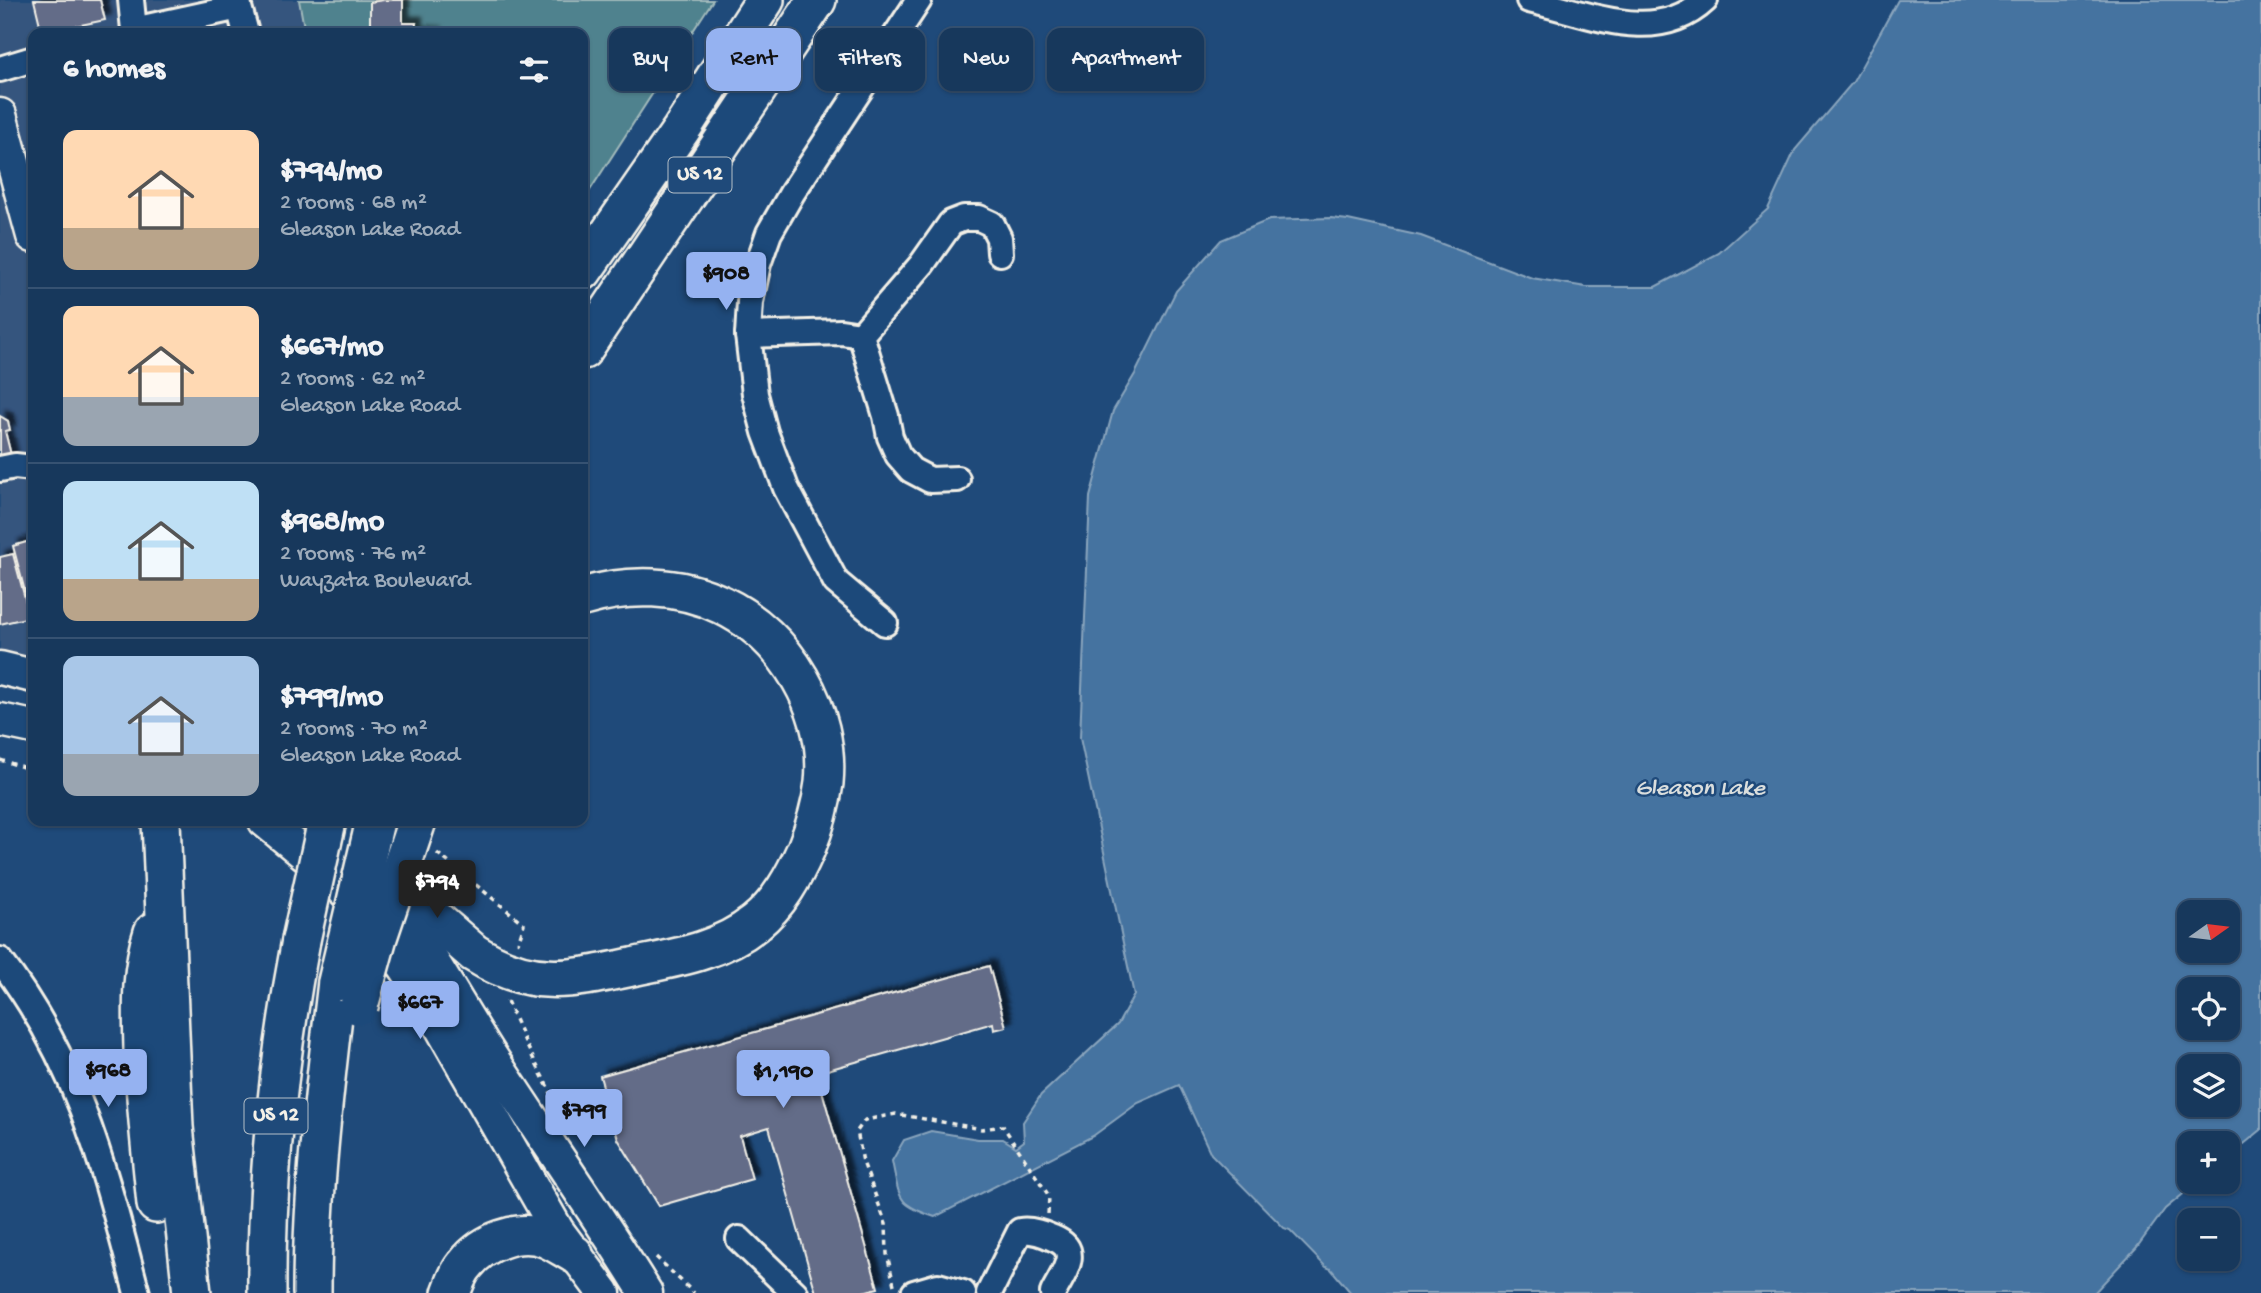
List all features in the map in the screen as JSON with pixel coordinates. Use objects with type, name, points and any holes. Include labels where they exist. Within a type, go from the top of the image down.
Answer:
[{"type":"highway","name":"US 12","points":[[588,264],[681,130],[765,0]]},
{"type":"highway","name":"US 12","points":[[588,343],[817,0]]},
{"type":"highway","points":[[352,850],[386,875],[474,953],[510,972],[538,978],[563,980],[676,958],[706,949],[746,929],[771,906],[785,890],[804,852],[820,809],[824,780],[820,729],[811,701],[799,677],[785,656],[748,620],[723,605],[664,588],[633,587],[588,595]]},
{"type":"highway","points":[[161,826],[174,1127],[192,1293]]},
{"type":"highway","name":"US 12","points":[[267,1293],[269,1202],[281,1060],[301,940],[326,826]]},
{"type":"highway","points":[[348,994],[374,826]]},
{"type":"highway","points":[[348,994],[378,937],[423,834]]},
{"type":"highway","points":[[165,898],[150,940],[142,973],[141,991],[149,1138],[169,1293]]},
{"type":"highway","name":"US 12","points":[[312,1293],[312,1252],[323,1097],[348,994]]},
{"type":"highway","points":[[451,1293],[464,1265],[477,1252],[493,1242],[515,1236],[537,1236],[547,1238],[574,1254]]},
{"type":"main road","points":[[0,115],[28,210]]},
{"type":"main road","points":[[0,668],[28,675]]},
{"type":"main road","points":[[0,720],[28,726]]},
{"type":"main road","points":[[271,826],[328,873],[373,920],[416,983],[530,1184],[574,1254],[604,1293]]},
{"type":"main road","points":[[323,826],[352,850],[411,929],[491,1058],[646,1293]]},
{"type":"street","points":[[130,28],[131,0]]},
{"type":"street","points":[[885,623],[836,582],[786,488],[765,432],[755,394],[748,335],[755,276],[769,233],[792,193],[919,0]]},
{"type":"street","points":[[1528,0],[1624,24],[1659,24],[1684,16],[1705,0]]},
{"type":"street","points":[[146,28],[239,4],[245,28]]},
{"type":"street","points":[[0,69],[28,61]]},
{"type":"street","points":[[861,335],[922,264],[951,223],[964,218],[979,218],[992,224],[999,237],[1000,253]]},
{"type":"street","points":[[748,335],[841,332],[861,335]]},
{"type":"street","points":[[861,335],[898,456],[911,470],[930,480],[957,479]]},
{"type":"street","points":[[0,469],[15,466],[28,467]]},
{"type":"street","points":[[0,960],[39,1015],[82,1106],[100,1157],[137,1293]]},
{"type":"street","points":[[989,1293],[1020,1231],[1027,1230],[1063,1242],[1068,1249],[1070,1260],[1053,1293]]},
{"type":"street","points":[[739,1238],[795,1293]]},
{"type":"street","points":[[914,1293],[938,1286],[963,1293]]},
{"type":"path","points":[[0,760],[28,768]]},
{"type":"path","points":[[423,834],[524,924],[517,947]]},
{"type":"path","points":[[506,993],[526,1044],[563,1117]]},
{"type":"path","points":[[896,1293],[887,1254],[886,1224],[863,1161],[857,1131],[865,1120],[896,1114],[982,1129],[1003,1126],[1049,1196],[1049,1210],[1042,1233]]},
{"type":"path","points":[[650,1251],[694,1293]]},
{"type":"shaded area","points":[[0,0],[299,0],[305,28],[28,28],[28,674],[0,667]]},
{"type":"green space","points":[[299,0],[713,0],[692,32],[692,28],[609,28],[609,91],[654,91],[588,193],[588,28],[304,28]]},
{"type":"water","name":"Gleason Lake","points":[[1898,0],[2261,0],[2261,1130],[2240,1147],[2240,1131],[2177,1131],[2177,1194],[2183,1194],[2165,1209],[2137,1247],[2094,1293],[1351,1293],[1331,1269],[1290,1230],[1284,1228],[1211,1154],[1179,1085],[1138,1103],[1093,1136],[935,1217],[906,1204],[899,1192],[892,1161],[904,1140],[931,1131],[978,1139],[1003,1139],[1016,1147],[1024,1141],[1023,1122],[1041,1095],[1118,1024],[1134,995],[1080,738],[1090,497],[1113,411],[1135,374],[1176,291],[1221,240],[1269,220],[1331,218],[1421,236],[1532,278],[1586,287],[1655,287],[1719,253],[1768,209],[1795,150],[1853,82]]},
{"type":"building","points":[[34,0],[100,0],[105,20],[66,28],[41,28]]},
{"type":"building","points":[[403,0],[403,23],[416,23],[415,28],[370,28],[370,2]]},
{"type":"building","points":[[0,416],[8,421],[10,430],[5,431],[12,459],[0,463]]},
{"type":"building","points":[[28,542],[28,603],[13,546]]},
{"type":"building","points":[[13,554],[28,617],[0,624],[0,557]]},
{"type":"building","points":[[989,966],[1006,1027],[994,1030],[993,1023],[817,1073],[878,1288],[859,1293],[816,1293],[769,1127],[740,1136],[752,1179],[659,1206],[618,1139],[600,1076]]}]
